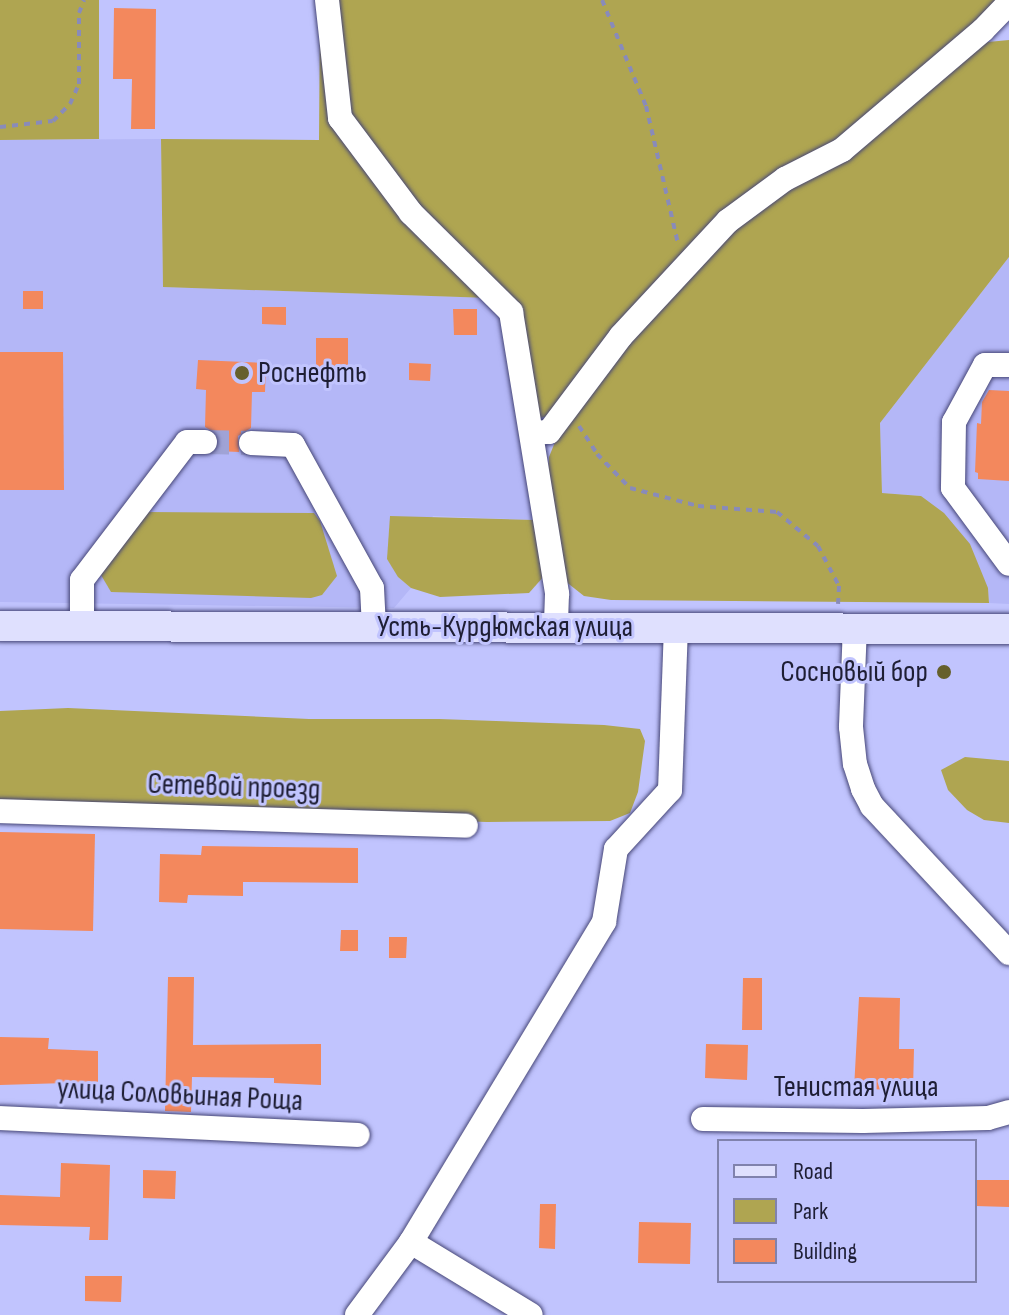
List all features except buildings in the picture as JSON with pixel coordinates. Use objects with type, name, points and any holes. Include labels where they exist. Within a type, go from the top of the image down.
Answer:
[{"type":"main road","name":"Усть-Курдюмская улица","points":[[0,626],[846,626],[1009,629]]},
{"type":"street","points":[[327,0],[340,118],[411,213],[511,312],[557,594],[556,628]]},
{"type":"street","points":[[533,433],[549,432],[621,336],[728,221],[785,179],[842,150],[983,30],[1009,3]]},
{"type":"street","points":[[983,30],[1009,30]]},
{"type":"street","points":[[1009,365],[985,365],[954,422],[953,488],[1009,564]]},
{"type":"street","points":[[82,626],[82,580],[187,442],[205,442]]},
{"type":"street","points":[[251,443],[293,445],[372,588],[374,628]]},
{"type":"street","points":[[357,1315],[411,1242],[604,922],[616,849],[670,790],[676,626]]},
{"type":"street","points":[[846,626],[851,727],[855,764],[863,789],[872,806],[1009,953]]},
{"type":"street","name":"Сетевой проезд","points":[[0,811],[466,826]]},
{"type":"street","name":"Тенистая улица","points":[[703,1119],[863,1121],[988,1118],[1009,1112]]},
{"type":"street","name":"улица Соловьиная Роща","points":[[0,1118],[358,1135]]},
{"type":"street","points":[[411,1242],[531,1315]]},
{"type":"path","points":[[0,127],[53,121],[70,104],[79,84],[79,13],[84,0]]},
{"type":"path","points":[[602,0],[646,106],[684,266]]},
{"type":"path","points":[[566,408],[597,454],[630,488],[698,506],[777,512],[818,546],[839,586],[846,626]]},
{"type":"shaded area","points":[[161,139],[163,287],[490,298],[508,321],[534,520],[433,516],[398,577],[411,588],[394,608],[0,602],[0,140]]},
{"type":"shaded area","points":[[1009,257],[1009,604],[989,603],[988,588],[921,496],[882,493],[880,423]]},
{"type":"green space","points":[[0,0],[99,0],[99,139],[0,140]]},
{"type":"green space","points":[[320,0],[999,0],[978,23],[836,140],[726,212],[676,259],[613,331],[549,416],[540,418],[508,321],[490,298],[163,287],[161,139],[319,140]]},
{"type":"green space","points":[[1009,40],[1009,257],[880,423],[882,493],[921,496],[944,513],[970,544],[988,588],[989,603],[611,600],[584,596],[565,581],[548,471],[549,457],[559,432],[627,344],[736,229],[962,55],[988,42]]},
{"type":"green space","points":[[146,512],[314,513],[320,521],[337,576],[322,595],[311,598],[111,592],[101,575]]},
{"type":"green space","points":[[390,516],[534,520],[545,575],[529,593],[440,597],[411,588],[398,577],[387,559]]},
{"type":"green space","points":[[68,708],[309,719],[439,719],[604,725],[640,729],[645,741],[638,792],[630,813],[610,821],[487,822],[0,805],[0,711]]},
{"type":"green space","points":[[965,757],[1009,761],[1009,823],[984,820],[967,810],[948,790],[941,770]]},
{"type":"tunnel","points":[[205,442],[251,443]]},
{"type":"place","name":"Роснефть","points":[[242,373]]},
{"type":"place","name":"Сосновый бор","points":[[944,672]]}]
